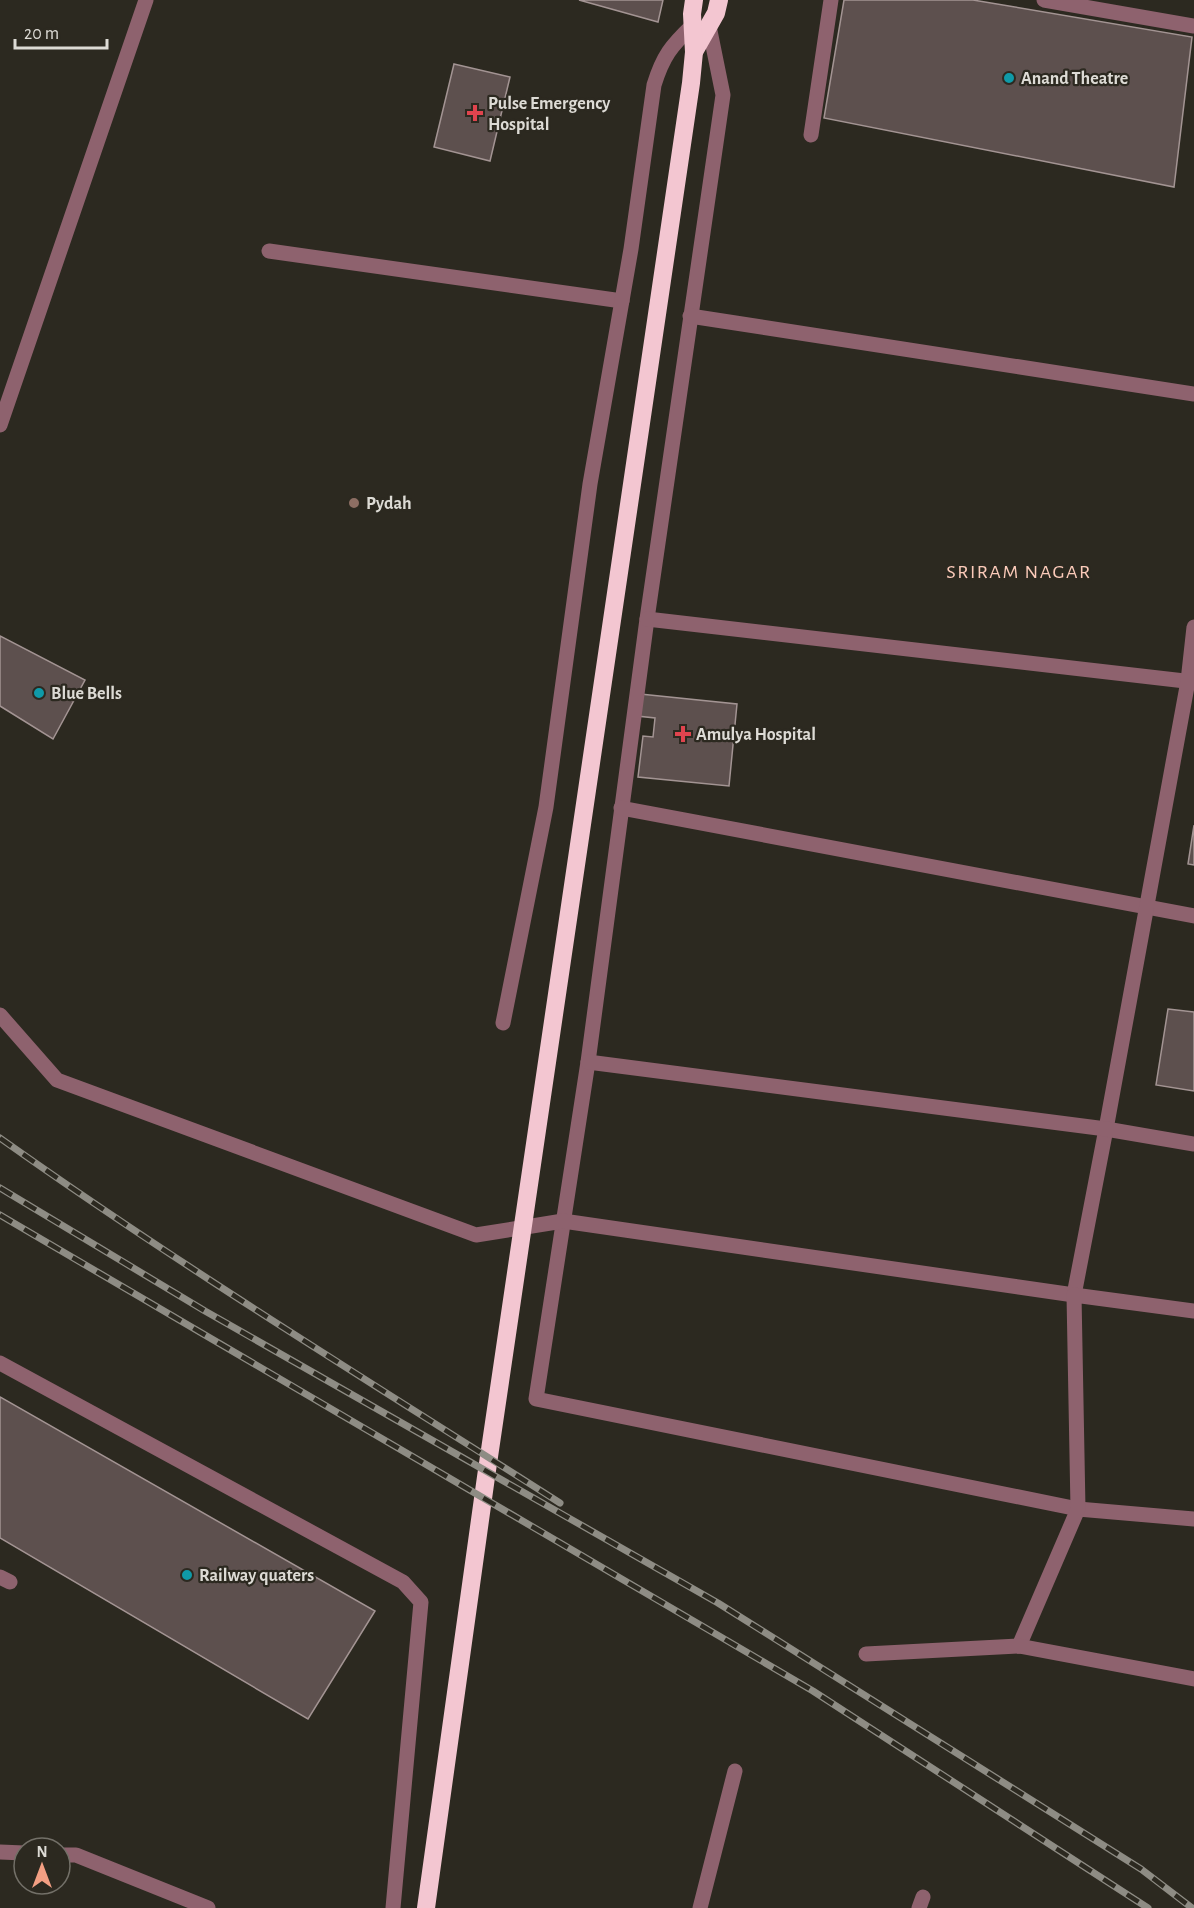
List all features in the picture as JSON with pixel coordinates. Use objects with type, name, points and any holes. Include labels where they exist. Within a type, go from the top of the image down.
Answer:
[{"type":"highway","points":[[426,1908],[486,1477],[694,52],[701,26],[694,0]]},
{"type":"highway","points":[[701,26],[716,13],[719,0]]},
{"type":"street","points":[[0,425],[146,0]]},
{"type":"street","points":[[811,135],[831,0]]},
{"type":"street","points":[[1044,0],[1194,26]]},
{"type":"street","points":[[503,1023],[546,807],[590,484],[631,249],[654,85],[670,46],[701,26],[723,94],[647,619],[588,1062],[536,1399],[1078,1509],[1194,1519]]},
{"type":"street","points":[[269,251],[622,302]]},
{"type":"street","points":[[690,316],[1194,394]]},
{"type":"street","points":[[647,619],[1191,681]]},
{"type":"street","points":[[1019,1646],[1078,1509],[1074,1295],[1146,906],[1191,681],[1194,627]]},
{"type":"street","points":[[621,808],[1194,916]]},
{"type":"street","points":[[0,1015],[57,1080],[476,1235],[563,1221],[1194,1311]]},
{"type":"street","points":[[588,1062],[1106,1129],[1194,1144]]},
{"type":"street","points":[[0,1363],[403,1582],[422,1602],[393,1908]]},
{"type":"street","points":[[866,1654],[1019,1646],[1194,1679]]},
{"type":"street","points":[[700,1908],[735,1771]]},
{"type":"street","points":[[72,1856],[182,1903],[208,1908]]},
{"type":"building","points":[[579,0],[663,0],[658,22]]},
{"type":"building","name":"Anand Theatre","points":[[844,0],[973,0],[1192,37],[1174,187],[824,118]]},
{"type":"building","points":[[454,64],[510,77],[490,161],[434,147]]},
{"type":"building","name":"Blue Bells","points":[[0,636],[85,680],[53,739],[0,706]]},
{"type":"building","points":[[640,694],[737,704],[729,786],[638,777],[643,736],[653,737],[655,718],[637,716]]},
{"type":"building","points":[[1194,825],[1194,865],[1188,864]]},
{"type":"building","points":[[1168,1009],[1194,1012],[1194,1091],[1156,1085]]},
{"type":"building","name":"Railway quaters","points":[[0,1397],[375,1611],[308,1719],[0,1538]]},
{"type":"railway","points":[[0,1138],[208,1279],[560,1503]]},
{"type":"railway","points":[[0,1188],[205,1311],[718,1603],[1141,1869],[1192,1908]]},
{"type":"railway","points":[[0,1215],[813,1691],[1148,1908]]},
{"type":"place","name":"Anand Theatre","points":[[1009,78]]},
{"type":"place","name":"Pulse Emergency Hospital","points":[[475,113]]},
{"type":"place","name":"Pydah","points":[[354,503]]},
{"type":"place","name":"Blue Bells","points":[[39,693]]},
{"type":"place","name":"Amulya Hospital","points":[[683,734]]},
{"type":"place","name":"Railway quaters","points":[[187,1575]]},
{"type":"district","name":"SRIRAM NAGAR","points":[[1019,571]]}]
